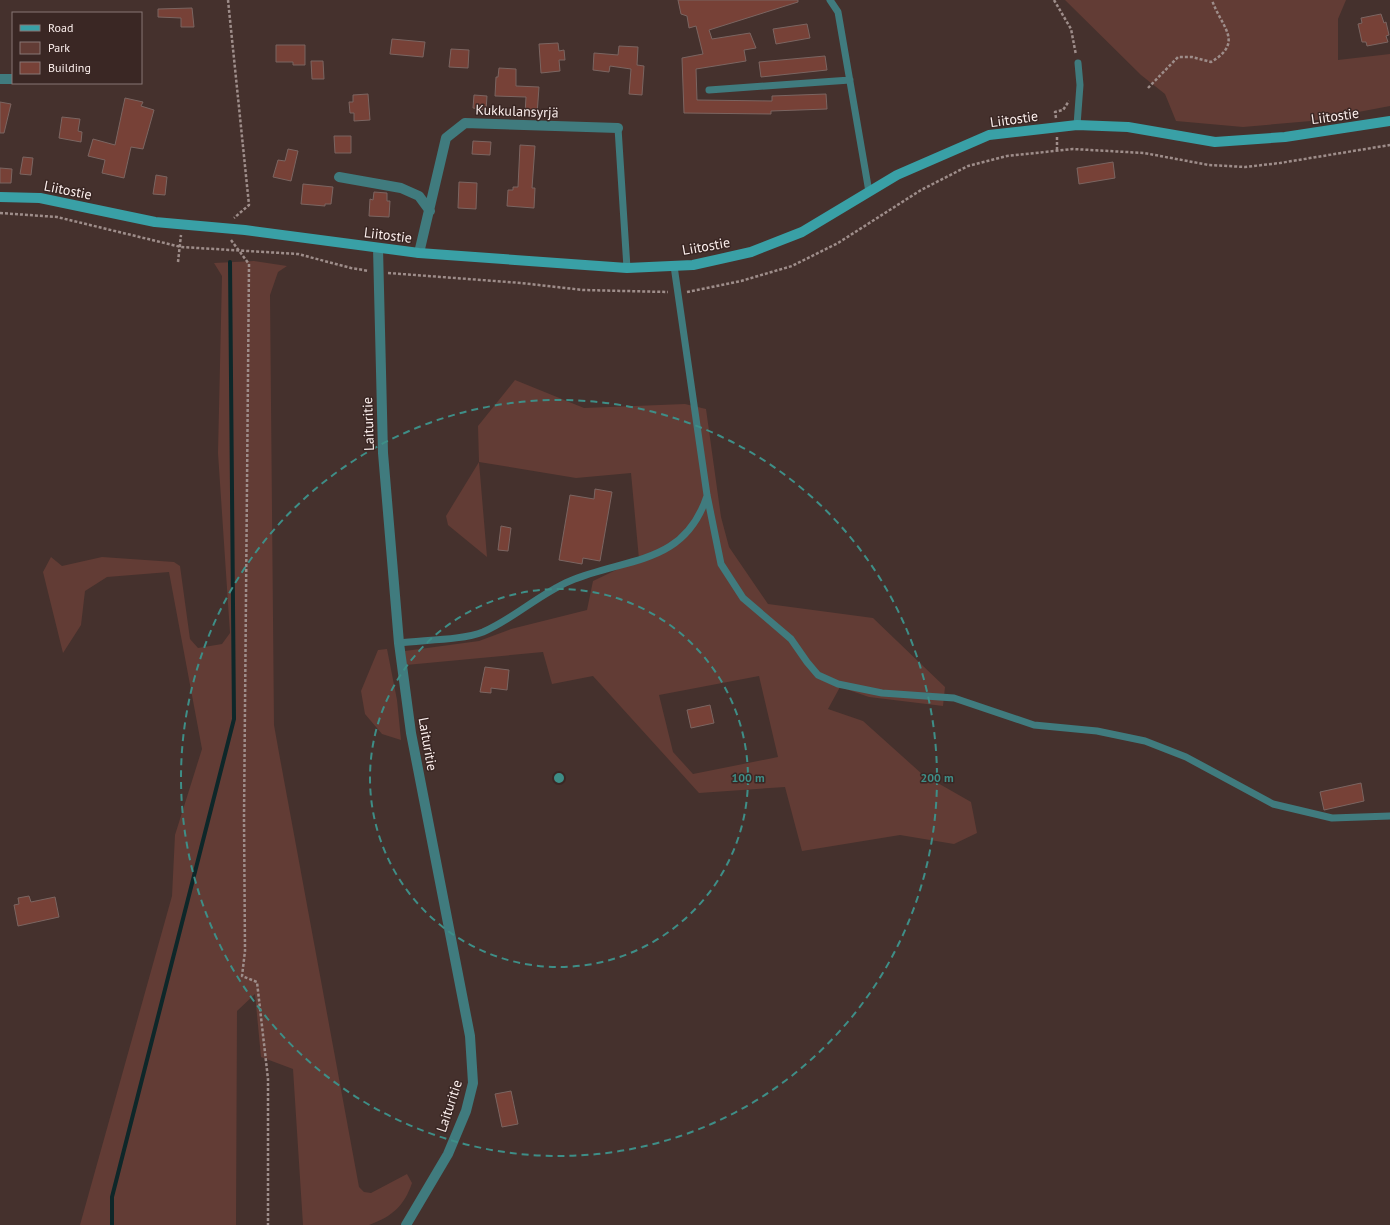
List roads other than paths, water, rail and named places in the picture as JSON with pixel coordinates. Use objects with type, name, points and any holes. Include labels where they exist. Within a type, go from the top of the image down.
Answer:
[{"type":"street","points":[[0,79],[12,79]]},
{"type":"street","name":"Liitostie","points":[[0,197],[40,198],[155,222],[244,230],[419,253],[627,268],[693,265],[751,252],[802,232],[897,175],[988,135],[1077,125],[1128,127],[1215,142],[1285,137],[1390,121]]},
{"type":"street","name":"Kukkulansyrjä","points":[[419,253],[446,138],[465,123],[618,128]]},
{"type":"street","points":[[339,177],[401,188],[419,196],[430,211]]},
{"type":"street","name":"Laituritie","points":[[378,248],[378,307],[383,453],[399,643],[411,733],[470,1036],[473,1083],[466,1111],[448,1154],[406,1225]]},
{"type":"lane","points":[[830,0],[838,12],[869,192]]},
{"type":"lane","points":[[1077,125],[1080,85],[1078,63]]},
{"type":"lane","points":[[709,90],[850,80]]},
{"type":"lane","points":[[618,128],[627,268]]},
{"type":"lane","points":[[674,266],[707,495],[722,564],[743,598],[791,639],[818,675],[838,684],[882,693],[954,698],[1034,725],[1097,731],[1145,741],[1186,756],[1273,804],[1332,818],[1390,816]]},
{"type":"lane","points":[[399,643],[470,635],[483,632],[520,612],[546,592],[571,580],[650,556],[667,549],[687,534],[702,512],[707,495]]},
{"type":"waterway","points":[[112,1225],[112,1197],[234,719],[230,262]]}]
